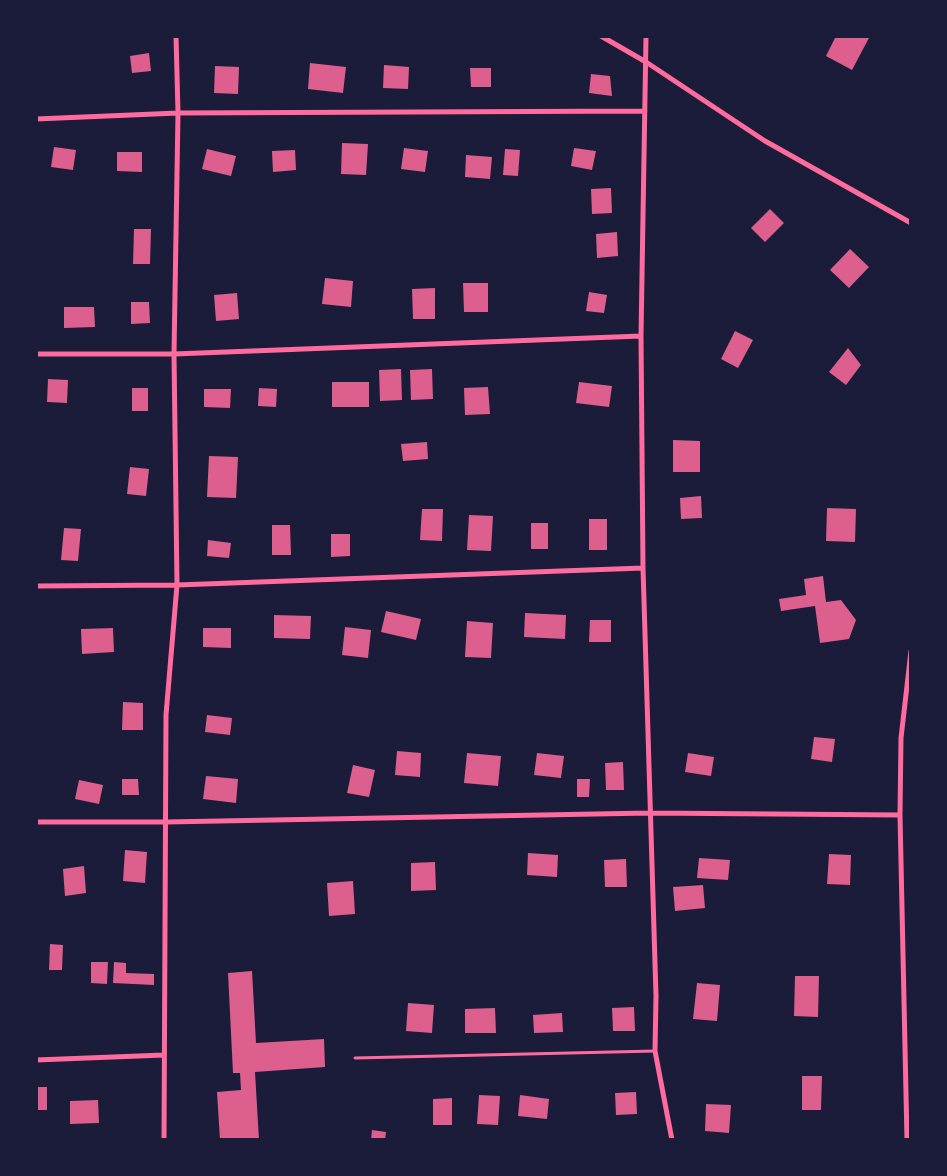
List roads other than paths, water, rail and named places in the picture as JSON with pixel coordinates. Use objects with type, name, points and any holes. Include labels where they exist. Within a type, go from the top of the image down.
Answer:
[{"type":"street","points":[[164,1140],[166,716],[177,585],[174,354],[178,113],[176,36]]},
{"type":"street","points":[[601,36],[646,62],[765,142],[911,223]]},
{"type":"street","points":[[646,36],[641,336],[643,568],[656,996],[655,1051],[672,1140]]},
{"type":"street","points":[[36,119],[178,113],[645,111]]},
{"type":"street","points":[[36,354],[174,354],[641,336]]},
{"type":"street","points":[[36,586],[177,585],[643,568]]},
{"type":"street","points":[[907,1140],[900,815],[901,738],[911,651]]},
{"type":"street","points":[[36,822],[166,822],[649,813],[900,815]]},
{"type":"street","points":[[36,1060],[164,1055]]},
{"type":"lane","points":[[355,1058],[655,1051]]}]
